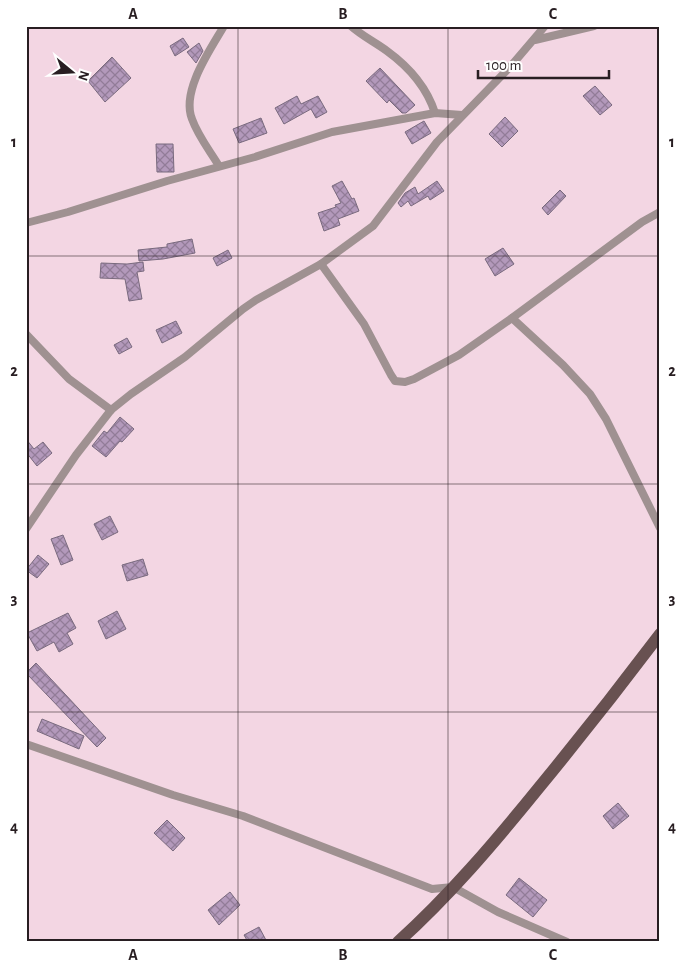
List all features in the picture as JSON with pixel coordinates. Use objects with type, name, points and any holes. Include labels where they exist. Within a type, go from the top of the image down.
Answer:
[{"type":"main road","points":[[398,942],[453,887],[506,829],[590,726],[660,634]]},
{"type":"street","points":[[219,166],[191,118],[188,102],[206,57],[224,26]]},
{"type":"street","points":[[351,26],[388,52],[422,84],[431,100],[435,113]]},
{"type":"street","points":[[26,529],[76,454],[111,410],[185,357],[256,300],[322,264],[373,226],[432,148],[511,66],[545,26]]},
{"type":"street","points":[[535,40],[594,26]]},
{"type":"street","points":[[26,223],[68,212],[167,180],[255,157],[332,132],[435,113],[462,115]]},
{"type":"street","points":[[322,264],[364,324],[391,375],[395,381],[400,382],[414,379],[459,355],[611,244],[660,212]]},
{"type":"street","points":[[512,318],[590,394],[606,419],[660,528]]},
{"type":"street","points":[[26,334],[68,379],[111,410]]},
{"type":"street","points":[[26,744],[173,795],[243,816],[432,889],[453,887],[498,912],[567,942]]},
{"type":"building","points":[[183,38],[189,47],[175,56],[170,46]]},
{"type":"building","points":[[199,43],[203,51],[196,63],[187,52]]},
{"type":"building","points":[[112,57],[131,78],[105,102],[88,81]]},
{"type":"building","points":[[380,68],[415,105],[406,113],[402,113],[389,100],[387,103],[366,81]]},
{"type":"building","points":[[595,86],[612,105],[600,115],[583,96]]},
{"type":"building","points":[[297,96],[301,104],[318,96],[327,112],[316,118],[311,109],[284,124],[275,108]]},
{"type":"building","points":[[505,117],[518,131],[502,147],[489,134]]},
{"type":"building","points":[[261,118],[267,133],[239,143],[233,129]]},
{"type":"building","points":[[424,121],[431,133],[412,144],[405,132]]},
{"type":"building","points":[[156,144],[173,144],[174,172],[157,172]]},
{"type":"building","points":[[342,181],[352,199],[354,198],[359,211],[338,219],[340,225],[324,231],[318,213],[336,207],[335,205],[341,203],[332,186]]},
{"type":"building","points":[[437,181],[444,191],[430,200],[428,196],[411,206],[408,201],[401,207],[398,203],[405,193],[415,187],[418,194]]},
{"type":"building","points":[[560,190],[566,196],[548,215],[542,208]]},
{"type":"building","points":[[192,239],[195,253],[139,261],[138,250],[167,247],[167,244]]},
{"type":"building","points":[[503,248],[514,264],[495,276],[485,259]]},
{"type":"building","points":[[228,250],[232,258],[217,266],[213,258]]},
{"type":"building","points":[[143,262],[144,271],[137,272],[142,299],[129,301],[125,279],[100,278],[101,263],[127,264]]},
{"type":"building","points":[[176,321],[182,333],[162,343],[156,330]]},
{"type":"building","points":[[127,338],[132,347],[119,354],[114,345]]},
{"type":"building","points":[[120,417],[134,429],[106,457],[92,446],[104,431],[107,433]]},
{"type":"building","points":[[26,439],[34,449],[43,442],[52,453],[37,466],[26,452]]},
{"type":"building","points":[[110,516],[118,532],[102,540],[94,524]]},
{"type":"building","points":[[63,535],[73,560],[61,565],[51,539]]},
{"type":"building","points":[[38,555],[49,564],[37,578],[26,570]]},
{"type":"building","points":[[143,559],[148,575],[127,581],[122,565]]},
{"type":"building","points":[[117,611],[126,629],[106,639],[98,621]]},
{"type":"building","points":[[68,613],[76,628],[67,633],[73,644],[59,652],[54,642],[37,651],[27,633]]},
{"type":"building","points":[[36,663],[106,738],[97,747],[26,673]]},
{"type":"building","points":[[42,719],[84,736],[79,749],[37,731]]},
{"type":"building","points":[[618,803],[629,816],[613,829],[603,816]]},
{"type":"building","points":[[167,820],[185,838],[173,851],[154,833]]},
{"type":"building","points":[[519,878],[547,900],[533,917],[506,895]]},
{"type":"building","points":[[230,892],[240,905],[219,925],[208,910]]},
{"type":"building","points":[[259,927],[267,942],[248,942],[244,935]]}]
